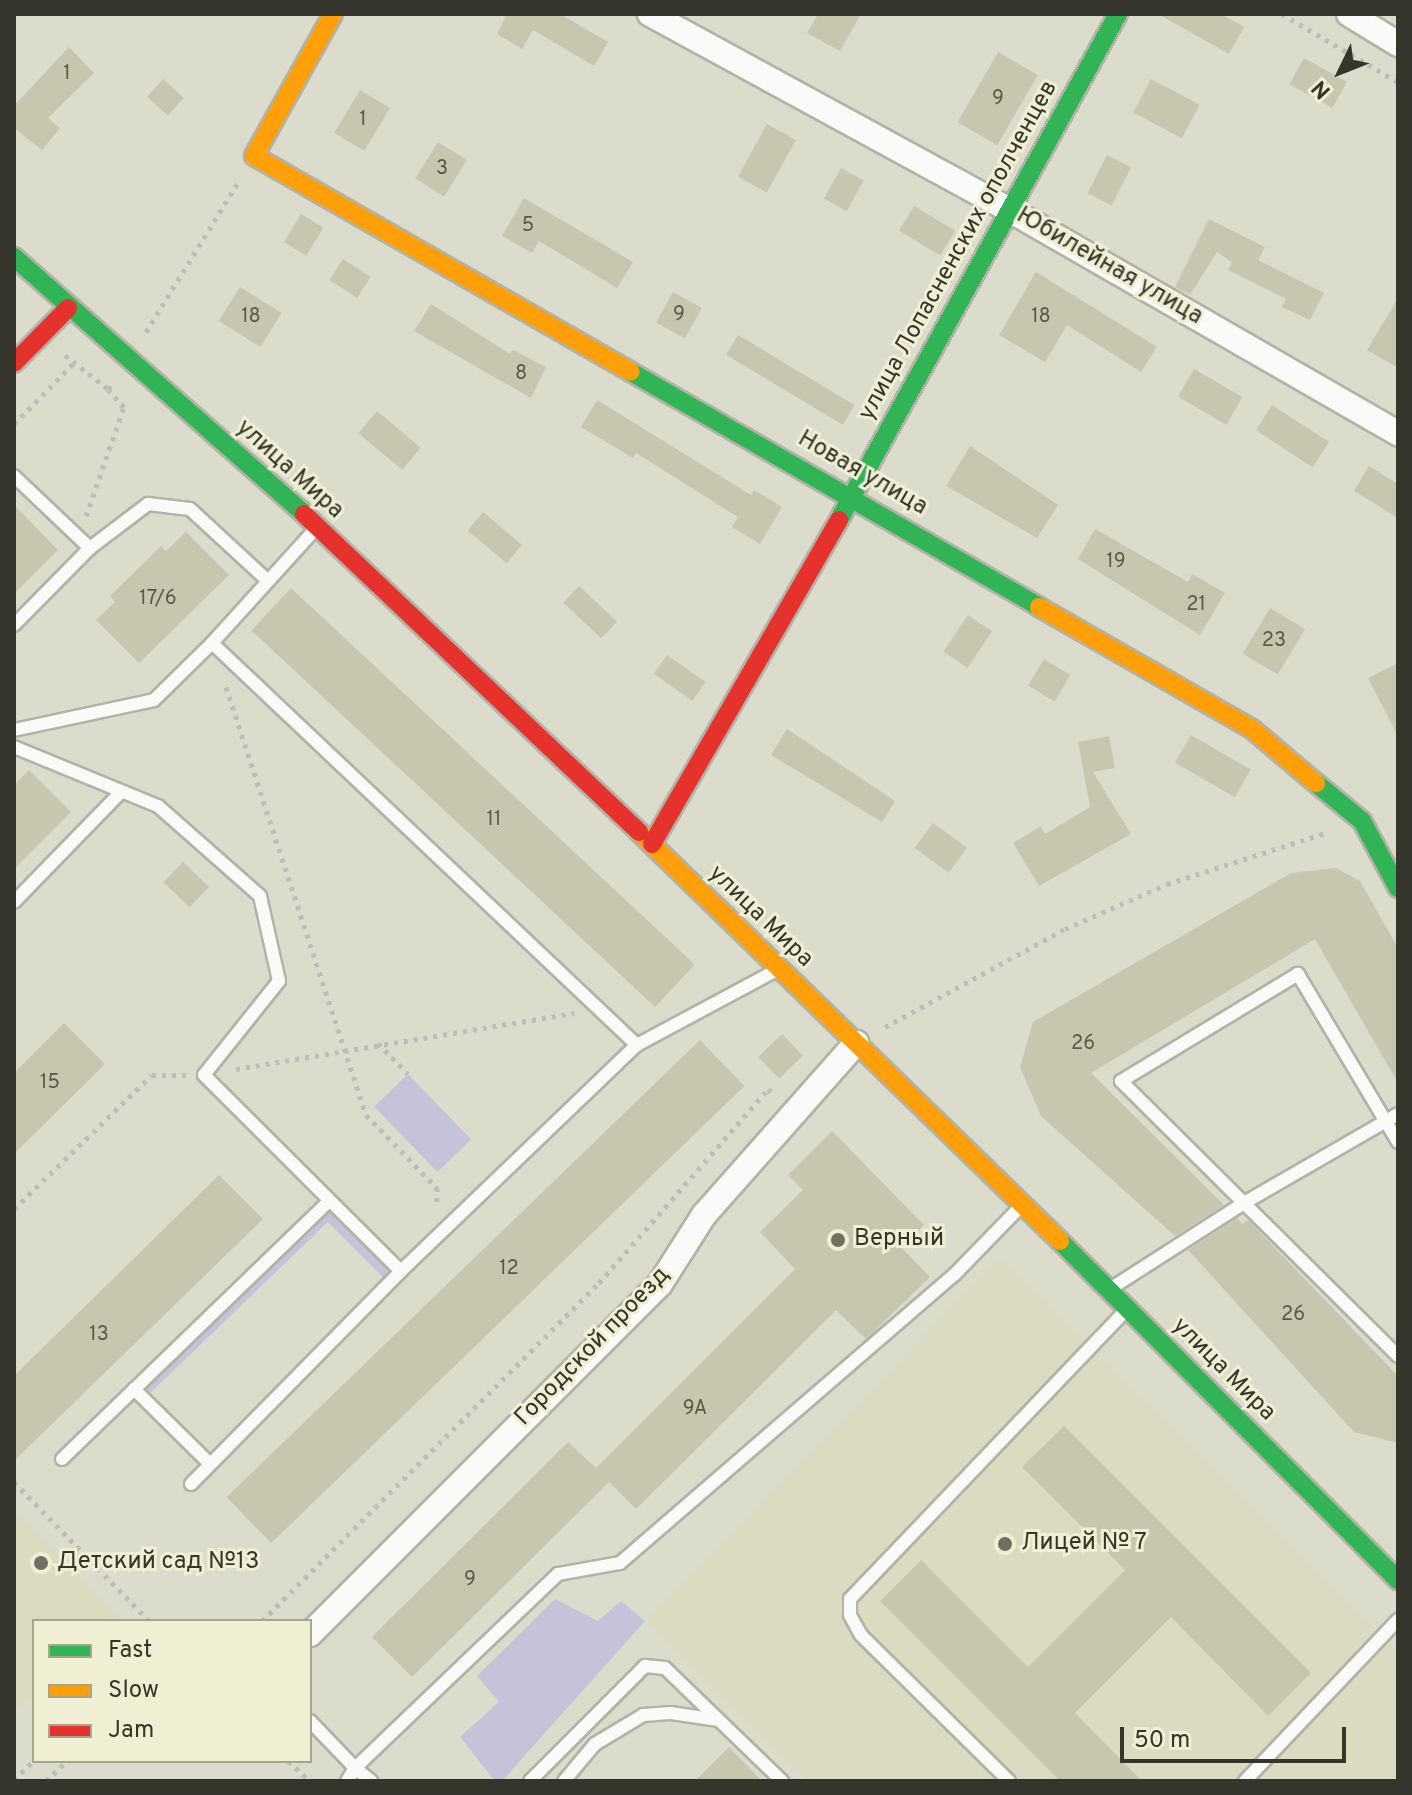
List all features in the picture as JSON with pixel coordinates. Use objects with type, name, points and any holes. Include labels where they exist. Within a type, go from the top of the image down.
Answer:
[{"type":"street","points":[[254,156],[333,14]]},
{"type":"street","name":"Юбилейная улица","points":[[650,14],[1008,209],[1398,433]]},
{"type":"street","name":"улица Лопасненских ополченцев","points":[[652,844],[853,496],[1008,209],[1118,14]]},
{"type":"street","points":[[1349,14],[1398,44]]},
{"type":"street","name":"Новая улица","points":[[254,156],[853,496],[1252,729],[1362,821],[1398,888]]},
{"type":"street","name":"улица Мира","points":[[14,257],[318,527],[652,844],[1023,1203],[1398,1580]]},
{"type":"street","points":[[14,363],[68,308]]},
{"type":"street","name":"Городской проезд","points":[[312,1632],[660,1284],[704,1215],[856,1043]]},
{"type":"lane","points":[[14,476],[90,548]]},
{"type":"lane","points":[[14,625],[90,548],[130,513],[148,504],[190,509],[268,581]]},
{"type":"lane","points":[[14,730],[154,700],[212,643],[318,527]]},
{"type":"lane","points":[[212,643],[637,1045]]},
{"type":"lane","points":[[14,747],[158,806],[260,896],[279,981],[204,1075],[401,1271]]},
{"type":"lane","points":[[14,902],[121,792]]},
{"type":"lane","points":[[191,1484],[401,1271],[637,1045],[779,969]]},
{"type":"lane","points":[[1398,1142],[1298,974],[1121,1081],[1398,1356]]},
{"type":"lane","points":[[1109,1290],[1244,1203],[1398,1114]]},
{"type":"lane","points":[[62,1459],[329,1201]]},
{"type":"lane","points":[[347,1781],[355,1768],[558,1574],[620,1563],[955,1274],[1023,1203]]},
{"type":"lane","points":[[1009,1781],[861,1635],[850,1615],[850,1599],[1128,1308]]},
{"type":"lane","points":[[134,1389],[210,1464]]},
{"type":"lane","points":[[1245,1781],[1398,1620]]},
{"type":"lane","points":[[530,1781],[645,1666],[665,1668],[782,1781]]},
{"type":"lane","points":[[564,1781],[595,1744],[643,1715],[671,1713],[720,1721]]},
{"type":"lane","points":[[312,1723],[371,1781]]},
{"type":"path","points":[[1282,14],[1398,82]]},
{"type":"path","points":[[160,309],[254,156]]},
{"type":"path","points":[[14,424],[73,364]]},
{"type":"path","points":[[79,537],[124,407],[108,389]]},
{"type":"path","points":[[212,643],[366,1115],[437,1188],[438,1235]]},
{"type":"path","points":[[856,1043],[1065,929],[1167,884],[1362,821]]},
{"type":"path","points":[[14,1209],[152,1075],[204,1075],[378,1043],[598,1009]]},
{"type":"path","points":[[378,1043],[408,1074]]},
{"type":"path","points":[[264,1619],[599,1283],[768,1089],[795,1112]]},
{"type":"path","points":[[14,1482],[147,1619]]},
{"type":"path","points":[[14,1780],[32,1762]]},
{"type":"path","points":[[46,1781],[65,1763]]},
{"type":"path","points":[[290,1763],[310,1781]]},
{"type":"shaded area","points":[[408,1074],[471,1139],[437,1172],[374,1107]]},
{"type":"shaded area","points":[[329,1201],[401,1271],[389,1283],[328,1222],[144,1399],[134,1389]]},
{"type":"shaded area","name":"Лицей № 7","points":[[1001,1257],[1398,1651],[1398,1781],[809,1781],[645,1621]]},
{"type":"shaded area","name":"Детский сад №13","points":[[14,1508],[121,1618],[32,1619],[32,1697],[14,1712]]},
{"type":"shaded area","points":[[555,1599],[598,1621],[621,1601],[645,1621],[502,1781],[495,1781],[460,1737],[499,1702],[477,1676]]},
{"type":"building","points":[[507,14],[560,14],[608,42],[594,66],[533,30],[522,49],[497,34]]},
{"type":"building","points":[[818,14],[861,14],[840,51],[807,33]]},
{"type":"building","points":[[1158,14],[1221,14],[1244,27],[1229,54]]},
{"type":"building","points":[[69,47],[94,73],[48,118],[60,128],[42,150],[14,128],[14,106]]},
{"type":"building","points":[[998,52],[1038,75],[997,145],[958,122]]},
{"type":"building","points":[[1304,58],[1347,82],[1332,108],[1289,84]]},
{"type":"building","points":[[163,79],[184,98],[168,116],[147,97]]},
{"type":"building","points":[[1151,79],[1200,105],[1182,138],[1133,113]]},
{"type":"building","points":[[360,90],[390,108],[364,151],[334,133]]},
{"type":"building","points":[[767,124],[796,140],[767,192],[738,176]]},
{"type":"building","points":[[438,142],[467,160],[444,196],[415,178]]},
{"type":"building","points":[[1107,155],[1131,167],[1112,206],[1087,193]]},
{"type":"building","points":[[841,168],[864,181],[847,211],[824,199]]},
{"type":"building","points":[[524,198],[633,262],[617,288],[539,241],[532,253],[502,236]]},
{"type":"building","points":[[914,206],[955,231],[940,256],[899,231]]},
{"type":"building","points":[[301,214],[323,227],[306,256],[284,242]]},
{"type":"building","points":[[1209,219],[1265,247],[1258,260],[1324,293],[1310,320],[1282,307],[1286,299],[1228,270],[1232,262],[1217,252],[1190,295],[1175,287]]},
{"type":"building","points":[[343,259],[371,277],[357,298],[329,280]]},
{"type":"building","points":[[1036,272],[1157,347],[1141,372],[1067,325],[1045,362],[999,335]]},
{"type":"building","points":[[240,287],[282,313],[260,347],[219,321]]},
{"type":"building","points":[[673,292],[702,308],[685,339],[656,323]]},
{"type":"building","points":[[1398,298],[1398,368],[1367,350]]},
{"type":"building","points":[[431,304],[510,354],[513,350],[546,367],[531,398],[414,331]]},
{"type":"building","points":[[738,335],[855,405],[843,425],[726,355]]},
{"type":"building","points":[[1194,369],[1242,397],[1226,425],[1178,397]]},
{"type":"building","points":[[597,400],[751,495],[754,490],[782,507],[760,544],[732,527],[738,517],[636,453],[633,458],[581,427]]},
{"type":"building","points":[[1272,405],[1329,442],[1313,467],[1256,430]]},
{"type":"building","points":[[377,411],[421,448],[402,470],[358,433]]},
{"type":"building","points":[[970,446],[1058,505],[1037,538],[946,486]]},
{"type":"building","points":[[1369,466],[1398,484],[1398,518],[1354,491]]},
{"type":"building","points":[[14,505],[58,550],[14,594]]},
{"type":"building","points":[[483,512],[522,545],[507,563],[468,530]]},
{"type":"building","points":[[1095,529],[1188,582],[1192,574],[1225,593],[1200,635],[1078,559]]},
{"type":"building","points":[[186,532],[229,575],[139,663],[96,620],[115,602],[110,596],[161,546],[166,551]]},
{"type":"building","points":[[579,586],[617,621],[601,638],[563,603]]},
{"type":"building","points":[[291,588],[695,964],[655,1007],[251,630]]},
{"type":"building","points":[[1270,608],[1305,629],[1278,675],[1243,653]]},
{"type":"building","points":[[968,615],[992,631],[967,668],[943,651]]},
{"type":"building","points":[[667,655],[706,682],[692,701],[654,674]]},
{"type":"building","points":[[1044,659],[1071,675],[1055,702],[1028,686]]},
{"type":"building","points":[[1398,663],[1398,736],[1368,678]]},
{"type":"building","points":[[787,729],[895,801],[882,822],[771,755]]},
{"type":"building","points":[[1191,735],[1251,770],[1235,797],[1175,763]]},
{"type":"building","points":[[1109,736],[1115,768],[1093,772],[1131,834],[1039,886],[1013,843],[1041,826],[1045,834],[1090,807],[1078,742]]},
{"type":"building","points":[[29,770],[71,812],[14,869],[14,785]]},
{"type":"building","points":[[933,823],[967,848],[949,873],[915,848]]},
{"type":"building","points":[[183,862],[209,887],[189,907],[164,882]]},
{"type":"building","points":[[1336,868],[1360,881],[1398,948],[1398,1083],[1315,939],[1091,1073],[1224,1205],[1175,1236],[1041,1116],[1020,1067],[1033,1022],[1291,873]]},
{"type":"building","points":[[64,1023],[105,1064],[14,1154],[14,1073]]},
{"type":"building","points":[[782,1034],[803,1056],[779,1079],[758,1057]]},
{"type":"building","points":[[700,1040],[744,1086],[271,1543],[227,1497]]},
{"type":"building","points":[[832,1131],[924,1225],[901,1247],[930,1277],[866,1339],[836,1310],[636,1509],[609,1482],[412,1677],[372,1637],[568,1442],[596,1468],[795,1269],[760,1232],[803,1190],[788,1175]]},
{"type":"building","points":[[219,1175],[263,1219],[14,1461],[14,1376]]},
{"type":"building","points":[[1237,1218],[1242,1224],[1248,1220],[1398,1376],[1398,1443],[1354,1432],[1188,1250]]},
{"type":"building","points":[[1064,1426],[1311,1673],[1268,1716],[1171,1617],[1075,1713],[1142,1781],[1060,1781],[880,1601],[921,1560],[1028,1667],[1125,1570],[1022,1467]]},
{"type":"building","points":[[729,1747],[762,1781],[695,1781]]},
{"type":"traffic: fast","points":[[839,520],[1118,14]]},
{"type":"traffic: fast","points":[[14,257],[304,514]]},
{"type":"traffic: fast","points":[[631,372],[1039,607]]},
{"type":"traffic: fast","points":[[1316,783],[1362,821],[1398,888]]},
{"type":"traffic: fast","points":[[1060,1241],[1398,1580]]},
{"type":"traffic: slow","points":[[333,14],[254,156],[631,372]]},
{"type":"traffic: slow","points":[[1039,607],[1252,729],[1316,783]]},
{"type":"traffic: slow","points":[[639,832],[1060,1241]]},
{"type":"traffic: jam","points":[[14,363],[68,308]]},
{"type":"traffic: jam","points":[[304,514],[639,832]]},
{"type":"traffic: jam","points":[[652,844],[839,520]]},
{"type":"place","name":"Верный","points":[[838,1240]]},
{"type":"place","name":"Лицей № 7","points":[[1005,1544]]},
{"type":"place","name":"Детский сад №13","points":[[41,1563]]}]
